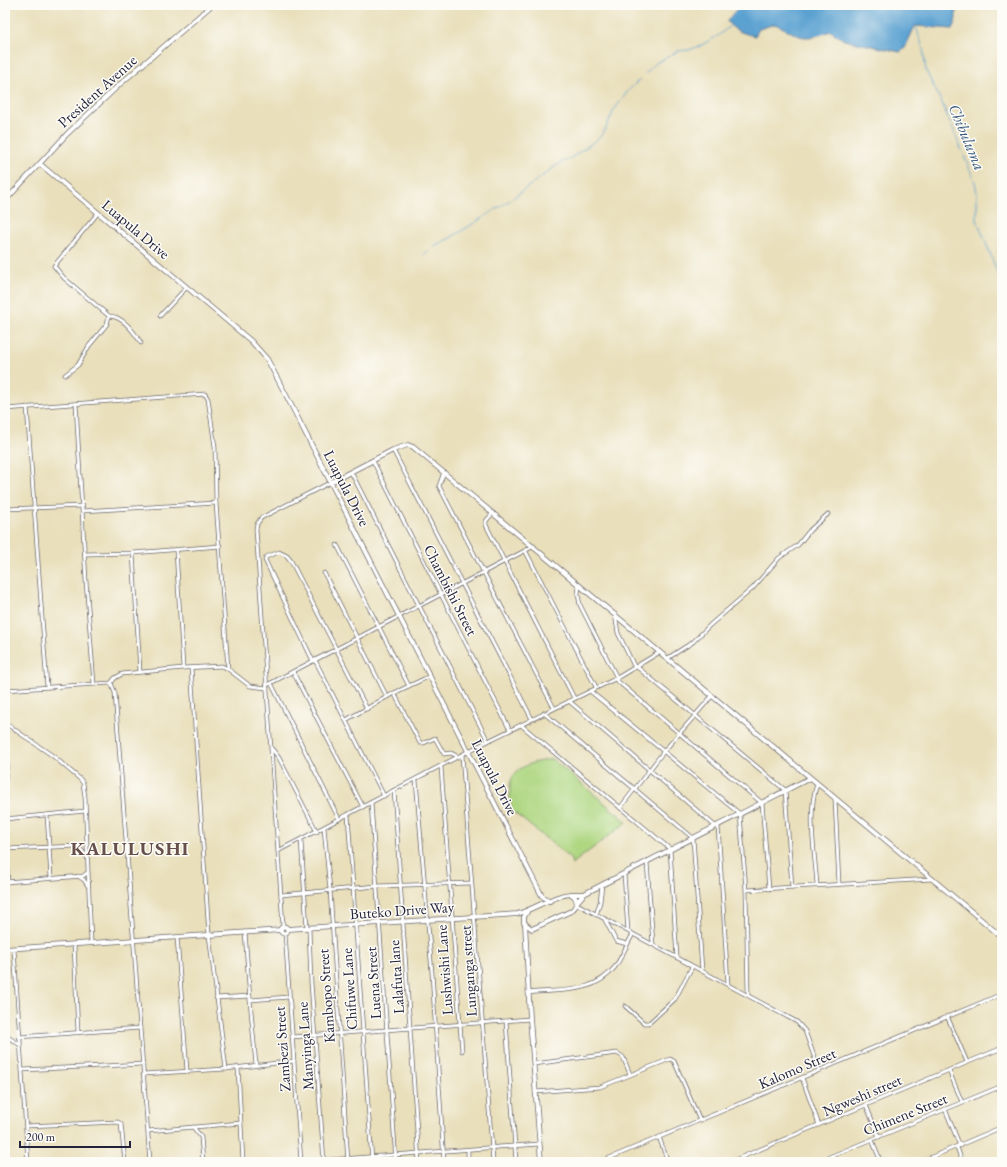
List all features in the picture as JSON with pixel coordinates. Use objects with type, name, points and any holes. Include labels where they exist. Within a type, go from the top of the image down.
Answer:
[{"type":"street","name":"President Avenue","points":[[5,201],[66,134],[119,85],[212,5]]},
{"type":"street","name":"Luapula Drive","points":[[40,164],[258,348],[274,371],[542,896]]},
{"type":"street","points":[[98,213],[54,266],[64,278],[109,316],[115,317],[127,324],[142,343]]},
{"type":"street","points":[[160,316],[186,288]]},
{"type":"street","points":[[66,375],[78,365],[88,346],[107,324],[109,316]]},
{"type":"street","points":[[5,409],[205,394],[208,399],[215,447],[216,503],[228,669]]},
{"type":"street","points":[[76,404],[94,684]]},
{"type":"street","points":[[27,407],[47,687]]},
{"type":"street","points":[[5,949],[209,935],[282,928],[288,929],[285,933],[282,928],[256,529],[259,520],[393,450],[408,445],[413,447],[534,546],[1002,937]]},
{"type":"street","points":[[393,450],[532,719]]},
{"type":"street","name":"Chambishi Street","points":[[373,461],[510,730]]},
{"type":"street","points":[[351,472],[488,740]]},
{"type":"street","points":[[444,472],[439,486],[554,708]]},
{"type":"street","points":[[83,511],[216,503]]},
{"type":"street","points":[[5,509],[83,506]]},
{"type":"street","points":[[494,513],[485,523],[574,698]]},
{"type":"street","points":[[668,658],[693,642],[710,625],[753,588],[779,558],[798,545],[810,530],[828,514]]},
{"type":"street","points":[[336,545],[409,686]]},
{"type":"street","points":[[85,554],[133,553],[220,546]]},
{"type":"street","points":[[5,690],[111,683],[118,676],[140,672],[222,666],[250,686],[267,686],[379,626],[526,552],[534,546]]},
{"type":"street","points":[[176,550],[183,668]]},
{"type":"street","points":[[265,558],[279,552],[289,558],[367,709]]},
{"type":"street","points":[[526,552],[596,688]]},
{"type":"street","points":[[133,553],[140,672]]},
{"type":"street","points":[[258,555],[265,558],[314,661],[346,720],[384,796]]},
{"type":"street","points":[[324,573],[387,697]]},
{"type":"street","points":[[579,584],[578,594],[580,605],[616,678],[762,803],[770,889]]},
{"type":"street","points":[[615,614],[618,633],[636,667],[785,790],[792,887]]},
{"type":"street","points":[[278,851],[441,767],[488,740],[616,678],[660,652]]},
{"type":"street","points":[[191,668],[209,935],[226,1069]]},
{"type":"street","points":[[293,672],[363,806]]},
{"type":"street","points":[[346,720],[394,693],[430,676]]},
{"type":"street","points":[[111,683],[114,693],[150,1162]]},
{"type":"street","points":[[271,683],[339,819]]},
{"type":"street","points":[[590,691],[740,814],[746,890],[748,994]]},
{"type":"street","points":[[394,693],[420,743],[424,743],[435,738],[444,754],[451,753],[458,757]]},
{"type":"street","points":[[620,808],[636,790],[664,752],[712,696]]},
{"type":"street","points":[[569,701],[716,826],[728,984]]},
{"type":"street","points":[[544,713],[693,838],[702,971]]},
{"type":"street","points":[[5,723],[53,756],[82,781],[85,797],[91,943]]},
{"type":"street","points":[[521,725],[670,849],[677,958]]},
{"type":"street","points":[[5,748],[7,764],[5,779]]},
{"type":"street","points":[[271,749],[279,758],[317,832]]},
{"type":"street","name":"Lunganga street","points":[[462,755],[493,1162]]},
{"type":"street","name":"Lushwishi Lane","points":[[441,767],[458,1026],[462,1051]]},
{"type":"street","points":[[525,938],[532,929],[572,911],[584,894],[810,778]]},
{"type":"street","points":[[416,780],[428,920],[444,1162]]},
{"type":"street","points":[[817,784],[813,794],[812,808],[817,885]]},
{"type":"street","name":"Lalafuta lane","points":[[394,790],[419,1162]]},
{"type":"street","points":[[835,799],[839,884]]},
{"type":"street","name":"Luena Street","points":[[371,803],[396,1162]]},
{"type":"street","points":[[5,819],[85,811]]},
{"type":"street","points":[[47,815],[51,878]]},
{"type":"street","name":"Chifuwe Lane","points":[[348,815],[372,1162]]},
{"type":"street","name":"Kambopo Street","points":[[324,828],[340,1033],[347,1160]]},
{"type":"street","name":"Manyinga Lane","points":[[301,840],[324,1161]]},
{"type":"street","points":[[5,842],[7,882],[78,876],[87,872]]},
{"type":"street","points":[[5,849],[80,847],[87,858]]},
{"type":"street","points":[[647,862],[653,944]]},
{"type":"street","points":[[624,874],[628,931]]},
{"type":"street","points":[[78,876],[84,880],[89,888]]},
{"type":"street","points":[[746,890],[933,879]]},
{"type":"street","points":[[281,895],[377,886],[449,882],[471,883]]},
{"type":"street","points":[[596,915],[600,902],[602,885]]},
{"type":"street","name":"Buteko Drive Way","points":[[288,929],[517,914],[527,912],[566,893],[584,894]]},
{"type":"street","points":[[572,894],[577,903],[596,915],[653,944],[692,967],[748,994],[797,1022],[805,1031],[819,1070]]},
{"type":"street","points":[[539,906],[542,896],[550,901]]},
{"type":"street","points":[[527,912],[524,921],[528,993],[541,1162]]},
{"type":"street","points":[[517,914],[532,929]]},
{"type":"street","points":[[605,919],[616,941],[628,944]]},
{"type":"street","points":[[245,932],[256,1065]]},
{"type":"street","name":"Zambezi Street","points":[[285,933],[302,1162]]},
{"type":"street","points":[[528,993],[578,989],[590,986],[608,975],[616,966],[633,934]]},
{"type":"street","points":[[177,937],[187,1071]]},
{"type":"street","points":[[74,944],[78,1033]]},
{"type":"street","points":[[14,949],[28,1162]]},
{"type":"street","points":[[625,1006],[644,1023],[649,1023],[675,999],[692,967]]},
{"type":"street","name":"Kalomo Street","points":[[600,1162],[1002,994]]},
{"type":"street","points":[[216,998],[250,996]]},
{"type":"street","points":[[250,1000],[289,997]]},
{"type":"street","points":[[947,1016],[967,1062]]},
{"type":"street","points":[[292,1037],[458,1026],[530,1019]]},
{"type":"street","points":[[506,1022],[516,1162]]},
{"type":"street","points":[[20,1037],[140,1028]]},
{"type":"street","points":[[5,1035],[20,1045]]},
{"type":"street","name":"Ngweshi street","points":[[730,1162],[1002,1048]]},
{"type":"street","points":[[534,1064],[617,1053],[623,1057],[630,1074]]},
{"type":"street","points":[[535,1092],[600,1087],[630,1074],[672,1059],[700,1121]]},
{"type":"street","points":[[143,1074],[226,1069],[294,1061]]},
{"type":"street","points":[[22,1070],[143,1064]]},
{"type":"street","points":[[238,1067],[243,1162]]},
{"type":"street","points":[[949,1071],[962,1102]]},
{"type":"street","points":[[802,1078],[819,1125]]},
{"type":"street","name":"Chimene Street","points":[[817,1162],[1002,1086]]},
{"type":"street","points":[[866,1105],[879,1137]]},
{"type":"street","points":[[945,1109],[962,1162]]},
{"type":"street","points":[[26,1126],[118,1122],[121,1124],[125,1162]]},
{"type":"street","points":[[148,1130],[241,1123]]},
{"type":"street","points":[[193,1127],[201,1137],[203,1162]]},
{"type":"street","points":[[920,1162],[1002,1127]]},
{"type":"street","points":[[659,1138],[668,1162]]},
{"type":"street","points":[[872,1140],[881,1162]]},
{"type":"street","points":[[302,1162],[347,1160],[372,1156],[468,1151],[539,1144]]},
{"type":"street","points":[[468,1151],[468,1162]]},
{"type":"green space","points":[[552,759],[627,822],[572,864],[570,858],[511,810],[510,785],[512,778],[516,773],[520,769],[532,763]]},
{"type":"water","points":[[746,5],[956,5],[956,18],[952,29],[915,26],[905,48],[900,52],[844,40],[831,31],[807,37],[797,35],[775,24],[759,29],[755,36],[747,34],[735,29],[727,21],[736,10]]},
{"type":"waterway","points":[[424,255],[432,247],[452,237],[509,201],[560,163],[571,158],[599,138],[605,130],[614,110],[628,91],[656,63],[678,51],[689,50],[700,46],[719,35],[730,26]]},
{"type":"waterway","name":"Chibuluma","points":[[916,27],[923,48],[926,71],[942,103],[975,182],[977,193],[977,220],[1002,284]]},
{"type":"district","name":"KALULUSHI","points":[[130,848]]}]
